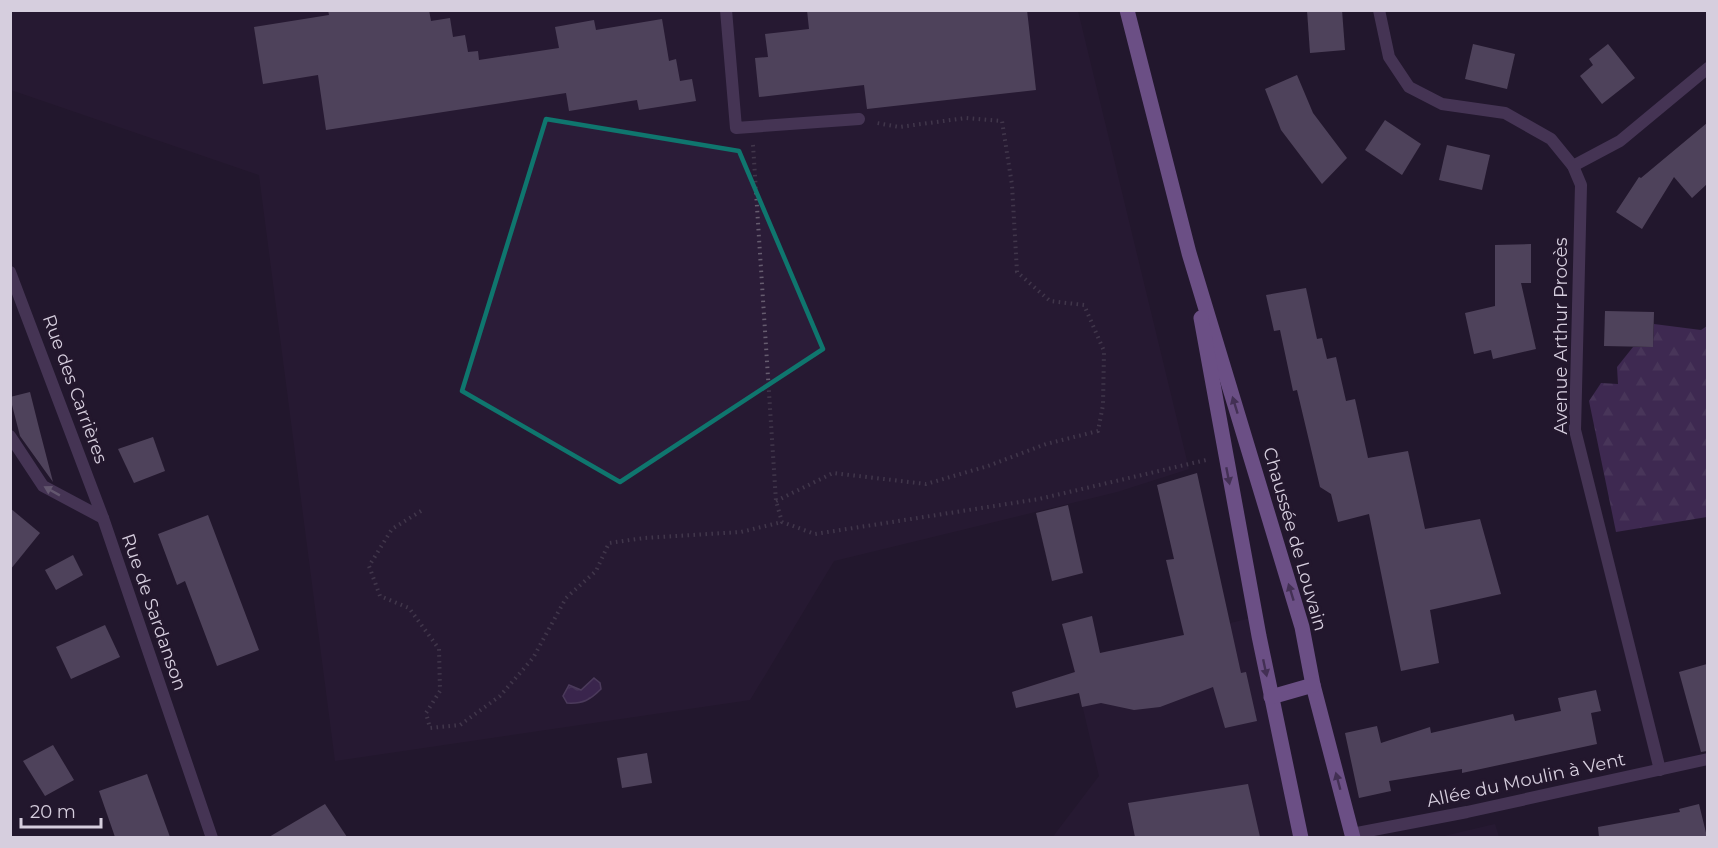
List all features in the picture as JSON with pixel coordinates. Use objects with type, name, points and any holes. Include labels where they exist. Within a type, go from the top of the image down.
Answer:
[{"type":"main road","name":"Chaussée de Louvain","points":[[1127,10],[1189,253],[1302,627],[1313,685],[1350,836]]},
{"type":"main road","name":"Chaussée de Louvain","points":[[1189,253],[1224,456],[1301,837]]},
{"type":"main road","points":[[1271,697],[1313,685]]},
{"type":"street","points":[[726,10],[736,128],[859,119]]},
{"type":"street","name":"Avenue Arthur Procès","points":[[1379,10],[1389,57],[1409,87],[1442,104],[1505,113],[1551,139],[1573,166],[1581,185],[1575,430],[1660,770]]},
{"type":"street","points":[[1573,166],[1620,141],[1707,68]]},
{"type":"street","name":"Rue des Carrières","points":[[10,272],[103,518]]},
{"type":"street","name":"Rue de Sardanson","points":[[10,436],[43,486],[103,518],[212,837]]},
{"type":"street","name":"Allée du Moulin à Vent","points":[[1350,836],[1707,759]]},
{"type":"path","points":[[776,501],[833,473],[926,484],[988,466],[1046,444],[1098,431],[1103,405],[1104,351],[1084,305],[1050,301],[1017,272],[1012,185],[1002,121],[966,118],[899,127],[859,119]]},
{"type":"path","points":[[736,128],[755,147],[776,501],[782,522]]},
{"type":"path","points":[[421,511],[392,529],[369,566],[380,596],[409,608],[439,649],[440,691],[426,713],[430,728],[460,725],[500,696],[533,658],[566,598],[596,571],[609,543],[644,538],[741,532],[782,522],[815,534],[1040,499],[1224,456]]},
{"type":"highlighted area","points":[[546,119],[739,151],[823,349],[620,482],[462,391]]},
{"type":"shaded area","points":[[11,11],[1078,11],[1189,469],[1117,492],[834,561],[750,700],[335,761],[259,175],[11,90]]},
{"type":"shaded area","points":[[1255,617],[1296,837],[1052,838],[1099,776],[1072,662]]},
{"type":"shaded area","points":[[1495,824],[1499,837],[1440,837]]},
{"type":"green space","points":[[1654,324],[1701,330],[1707,326],[1707,517],[1616,532],[1589,401],[1601,383],[1618,384],[1617,367],[1633,347],[1653,347]]},
{"type":"water","points":[[594,678],[600,683],[601,689],[597,693],[582,702],[567,703],[563,696],[569,685],[581,690]]},
{"type":"building","points":[[328,10],[429,10],[431,21],[450,18],[453,37],[465,35],[468,52],[478,51],[479,60],[559,48],[555,27],[594,20],[596,30],[662,19],[669,61],[676,59],[680,81],[692,79],[696,101],[639,110],[637,100],[569,111],[566,93],[326,130],[318,75],[263,84],[254,27],[329,15]]},
{"type":"building","points":[[807,10],[1027,10],[1036,90],[867,109],[864,85],[759,97],[755,58],[768,57],[765,34],[809,29]]},
{"type":"building","points":[[1307,10],[1342,10],[1345,50],[1310,53]]},
{"type":"building","points":[[1473,44],[1515,54],[1507,89],[1465,79]]},
{"type":"building","points":[[1608,44],[1635,78],[1602,104],[1580,76],[1593,65],[1589,59]]},
{"type":"building","points":[[1297,75],[1313,113],[1347,158],[1322,184],[1281,130],[1265,89]]},
{"type":"building","points":[[1385,120],[1421,144],[1402,175],[1365,150]]},
{"type":"building","points":[[1707,123],[1707,184],[1692,198],[1674,177],[1642,229],[1616,212],[1639,177],[1641,178]]},
{"type":"building","points":[[1447,145],[1490,155],[1482,190],[1439,180]]},
{"type":"building","points":[[1531,244],[1531,283],[1521,283],[1536,349],[1493,359],[1491,350],[1474,354],[1465,313],[1495,306],[1495,245]]},
{"type":"building","points":[[1306,288],[1317,339],[1322,338],[1327,359],[1336,357],[1346,401],[1355,399],[1368,458],[1408,451],[1425,529],[1480,519],[1501,594],[1430,610],[1439,663],[1401,671],[1369,514],[1338,522],[1331,494],[1320,487],[1297,390],[1293,391],[1280,330],[1274,331],[1266,295]]},
{"type":"building","points":[[1605,311],[1654,312],[1653,347],[1604,346]]},
{"type":"building","points":[[30,392],[53,482],[20,436],[10,397]]},
{"type":"building","points":[[153,437],[165,471],[134,483],[118,449]]},
{"type":"building","points":[[1197,473],[1241,673],[1246,672],[1257,721],[1225,728],[1213,687],[1160,707],[1134,710],[1101,703],[1082,707],[1079,693],[1016,708],[1012,692],[1075,672],[1062,624],[1092,616],[1100,653],[1184,635],[1166,560],[1174,559],[1157,485]]},
{"type":"building","points":[[1068,505],[1083,573],[1052,581],[1036,513]]},
{"type":"building","points":[[10,508],[40,533],[10,570]]},
{"type":"building","points":[[208,515],[259,650],[217,666],[185,581],[177,585],[158,534]]},
{"type":"building","points":[[73,555],[83,575],[56,590],[45,570]]},
{"type":"building","points":[[105,625],[120,657],[71,679],[56,647]]},
{"type":"building","points":[[1707,664],[1707,751],[1701,752],[1679,672]]},
{"type":"building","points":[[1596,690],[1601,711],[1591,713],[1597,744],[1462,773],[1462,769],[1389,781],[1391,791],[1359,798],[1345,733],[1377,726],[1381,743],[1430,727],[1431,733],[1513,714],[1515,721],[1561,711],[1558,698]]},
{"type":"building","points":[[53,745],[74,780],[45,796],[23,761]]},
{"type":"building","points":[[647,753],[652,783],[622,788],[617,758]]},
{"type":"building","points":[[147,774],[170,837],[115,837],[99,791]]},
{"type":"building","points":[[1248,784],[1260,837],[1135,837],[1128,803]]},
{"type":"building","points":[[325,804],[347,837],[269,837]]},
{"type":"building","points":[[1699,804],[1707,837],[1599,837],[1598,827],[1680,812],[1679,809]]}]
